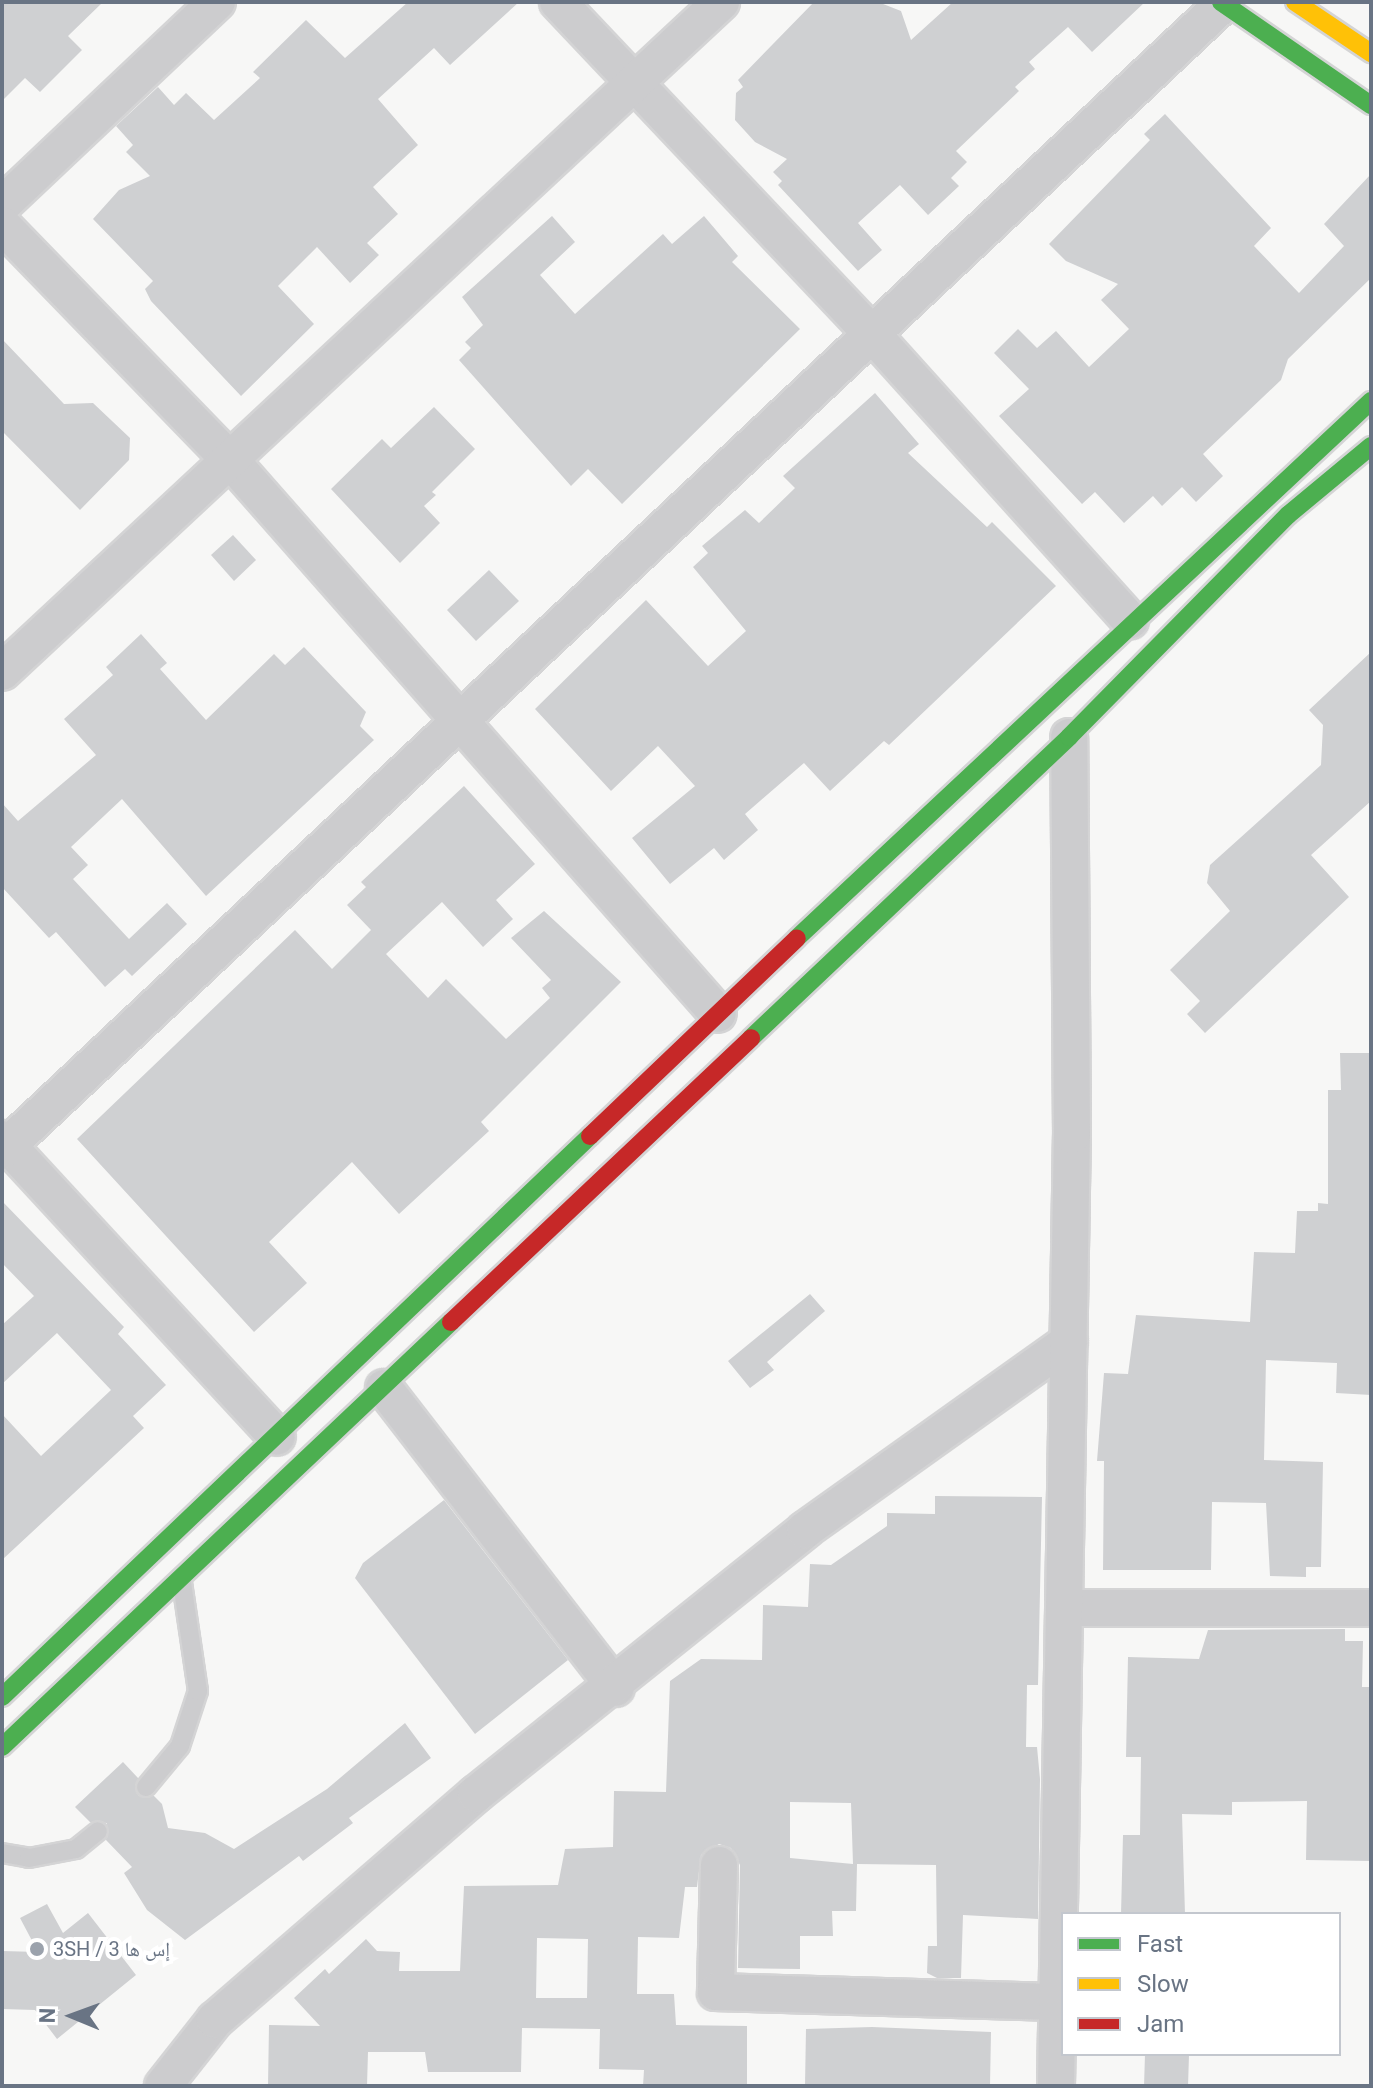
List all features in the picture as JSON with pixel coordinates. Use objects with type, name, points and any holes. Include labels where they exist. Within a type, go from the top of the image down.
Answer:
[{"type":"main road","points":[[1295,2],[1371,53]]},
{"type":"main road","points":[[1222,3],[1371,105]]},
{"type":"main road","points":[[2,1697],[1130,620],[1371,401]]},
{"type":"main road","points":[[2,1747],[1069,737],[1288,515],[1371,446]]},
{"type":"street","points":[[2,205],[217,2]]},
{"type":"street","points":[[558,2],[637,81],[873,335],[1130,620]]},
{"type":"street","points":[[2,672],[232,462],[721,2]]},
{"type":"street","points":[[277,1437],[4,1145],[459,717],[873,335],[1222,3]]},
{"type":"street","points":[[2,225],[232,462],[718,1014]]},
{"type":"street","points":[[1056,2086],[1054,2002],[1069,1342],[1069,737]]},
{"type":"street","points":[[163,2086],[227,2009],[476,1794],[616,1688],[805,1530],[1069,1342]]},
{"type":"street","points":[[384,1388],[616,1688]]},
{"type":"street","points":[[1065,1608],[1371,1608]]},
{"type":"street","points":[[719,1865],[716,1992],[1054,2002]]},
{"type":"lane","points":[[146,1787],[180,1746],[198,1691],[182,1578]]},
{"type":"lane","points":[[2,1853],[29,1858],[76,1849],[98,1831]]},
{"type":"building","points":[[2,2],[103,2],[68,36],[82,50],[40,92],[25,78],[2,101]]},
{"type":"building","points":[[408,2],[519,2],[450,65],[434,48],[378,99],[418,145],[373,187],[398,214],[367,243],[379,255],[350,283],[317,247],[278,286],[314,324],[241,396],[151,301],[145,289],[153,281],[93,219],[119,190],[150,176],[126,152],[133,145],[116,126],[158,87],[174,105],[186,93],[214,120],[260,78],[253,72],[306,20],[345,58]]},
{"type":"building","points":[[814,2],[878,2],[901,11],[911,40],[953,2],[1145,2],[1092,52],[1068,27],[1029,62],[1035,69],[1015,87],[1019,91],[956,151],[967,162],[951,178],[959,186],[928,215],[900,185],[858,223],[882,250],[858,271],[778,185],[782,181],[773,172],[787,159],[755,142],[735,120],[736,93],[743,87],[738,80]]},
{"type":"building","points":[[1165,114],[1271,228],[1254,246],[1299,293],[1344,246],[1324,224],[1371,174],[1371,278],[1288,359],[1281,380],[1203,454],[1223,476],[1196,502],[1182,487],[1162,506],[1153,496],[1124,523],[1095,492],[1082,504],[999,416],[1029,389],[994,353],[1018,329],[1037,348],[1056,331],[1089,367],[1129,329],[1101,300],[1118,284],[1066,261],[1049,244],[1150,140],[1144,134]]},
{"type":"building","points":[[552,216],[575,242],[540,275],[575,314],[663,234],[672,244],[704,216],[738,256],[732,262],[800,329],[622,504],[588,469],[571,486],[459,360],[471,348],[465,342],[483,325],[462,297]]},
{"type":"building","points":[[2,339],[64,404],[93,403],[130,438],[129,460],[80,510],[2,431]]},
{"type":"building","points":[[875,393],[919,444],[908,453],[987,527],[992,522],[1056,586],[889,745],[884,741],[830,791],[804,763],[745,814],[758,830],[724,860],[714,848],[670,884],[632,838],[695,786],[658,746],[611,791],[535,709],[646,600],[708,666],[746,631],[693,567],[708,553],[702,546],[745,510],[759,523],[795,488],[783,476]]},
{"type":"building","points":[[434,407],[475,449],[432,492],[436,495],[424,506],[440,523],[400,563],[331,489],[382,439],[391,448]]},
{"type":"building","points":[[233,535],[256,560],[234,581],[211,555]]},
{"type":"building","points":[[489,570],[519,601],[476,641],[447,610]]},
{"type":"building","points":[[141,634],[167,663],[160,669],[206,720],[274,654],[285,665],[304,647],[366,712],[360,726],[374,740],[206,896],[122,799],[71,847],[88,865],[73,879],[129,939],[167,903],[187,924],[132,976],[125,969],[105,987],[56,932],[49,938],[2,887],[2,803],[18,821],[96,755],[64,719],[113,675],[106,667]]},
{"type":"building","points":[[1371,652],[1371,801],[1311,855],[1349,897],[1205,1033],[1187,1014],[1200,1001],[1170,970],[1230,911],[1207,883],[1210,865],[1321,765],[1323,725],[1309,710]]},
{"type":"building","points":[[464,786],[535,864],[496,900],[513,919],[483,947],[442,902],[386,954],[428,998],[446,979],[506,1039],[550,998],[542,988],[551,980],[511,938],[544,911],[621,982],[481,1122],[489,1131],[399,1214],[352,1162],[269,1242],[307,1283],[254,1332],[77,1139],[295,930],[332,969],[371,930],[347,905],[366,887],[361,882]]},
{"type":"building","points":[[1340,1053],[1371,1053],[1371,1395],[1336,1393],[1337,1363],[1266,1360],[1264,1460],[1323,1462],[1321,1567],[1306,1567],[1306,1577],[1270,1576],[1266,1503],[1212,1502],[1211,1570],[1103,1570],[1104,1461],[1097,1461],[1104,1373],[1128,1374],[1136,1315],[1250,1322],[1254,1252],[1295,1253],[1297,1211],[1318,1211],[1318,1203],[1328,1204],[1328,1090],[1341,1090]]},
{"type":"building","points":[[2,1201],[124,1327],[118,1334],[166,1385],[133,1416],[144,1428],[2,1560],[2,1414],[41,1456],[111,1390],[57,1333],[2,1384],[2,1325],[34,1296],[2,1263]]},
{"type":"building","points":[[810,1294],[825,1311],[767,1362],[774,1370],[750,1388],[728,1361]]},
{"type":"building","points":[[935,1496],[1042,1497],[1038,1685],[1027,1685],[1026,1747],[1037,1747],[1040,1779],[1038,1919],[963,1915],[961,1978],[937,1978],[927,1973],[928,1946],[937,1946],[936,1865],[857,1864],[856,1911],[832,1911],[833,1936],[800,1936],[800,1969],[738,1968],[740,1865],[731,1848],[719,1844],[701,1855],[697,1887],[685,1887],[679,1938],[638,1937],[637,1994],[674,1994],[676,2025],[747,2026],[747,2086],[643,2086],[644,2070],[599,2069],[600,2029],[522,2028],[521,2072],[428,2072],[425,2052],[368,2052],[367,2086],[268,2086],[269,2025],[320,2026],[294,1998],[325,1969],[329,1974],[366,1939],[377,1951],[400,1952],[399,1971],[460,1971],[464,1886],[558,1885],[565,1849],[613,1847],[614,1791],[666,1792],[670,1681],[701,1659],[762,1660],[763,1605],[808,1607],[810,1564],[831,1565],[887,1526],[887,1513],[935,1514]],"holes":[[[790,1802],[851,1803],[853,1864],[790,1858]],[[537,1938],[588,1939],[587,1998],[536,1998]]]},
{"type":"building","points":[[444,1500],[568,1660],[475,1734],[355,1578],[363,1563]]},
{"type":"building","points":[[1345,1629],[1345,1641],[1363,1641],[1362,1687],[1371,1687],[1371,1861],[1306,1860],[1307,1801],[1232,1802],[1232,1815],[1182,1814],[1185,1912],[1121,1912],[1123,1835],[1140,1835],[1141,1757],[1126,1757],[1128,1657],[1199,1659],[1208,1630]]},
{"type":"building","points":[[405,1723],[431,1758],[349,1818],[353,1823],[303,1861],[299,1856],[185,1940],[147,1910],[124,1873],[132,1867],[106,1840],[107,1823],[90,1822],[75,1807],[123,1762],[138,1778],[138,1796],[154,1796],[162,1804],[168,1828],[205,1833],[234,1849],[327,1789]]},
{"type":"building","points":[[47,1904],[63,1933],[88,1913],[136,1975],[57,2039],[35,2010],[2,2009],[2,1951],[38,1952],[20,1918]]},
{"type":"building","points":[[872,2027],[991,2032],[990,2085],[805,2086],[806,2029]]},
{"type":"building","points":[[1145,2056],[1189,2056],[1188,2086],[1144,2086]]},
{"type":"traffic: fast","points":[[1221,2],[1371,105]]},
{"type":"traffic: fast","points":[[797,938],[1371,401]]},
{"type":"traffic: fast","points":[[751,1038],[1069,737],[1288,515],[1371,446]]},
{"type":"traffic: fast","points":[[2,1697],[590,1136]]},
{"type":"traffic: fast","points":[[2,1747],[451,1322]]},
{"type":"traffic: slow","points":[[1295,2],[1371,53]]},
{"type":"traffic: jam","points":[[590,1136],[797,938]]},
{"type":"traffic: jam","points":[[451,1322],[751,1038]]},
{"type":"place","name":"3SH / 3 إس ها","points":[[37,1949]]}]
